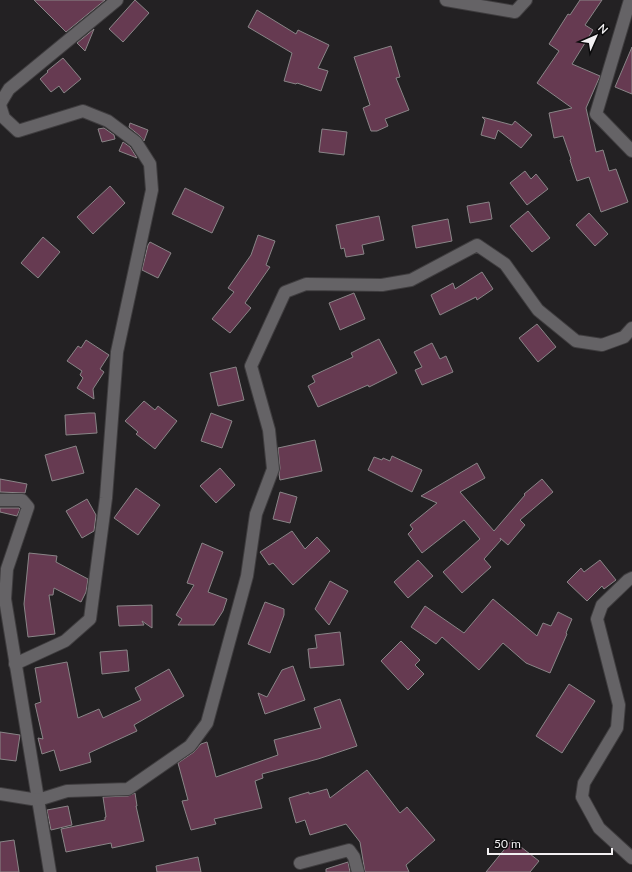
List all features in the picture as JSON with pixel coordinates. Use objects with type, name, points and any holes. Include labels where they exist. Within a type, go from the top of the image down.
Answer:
[{"type":"street","points":[[15,664],[65,641],[90,620],[106,498],[116,352],[152,190],[150,164],[136,142],[108,121],[83,111],[18,131],[4,118],[0,104],[9,89],[117,0]]},
{"type":"street","points":[[446,0],[515,12],[526,0]]},
{"type":"street","points":[[630,0],[596,114],[632,151]]},
{"type":"street","points":[[0,794],[38,800],[67,791],[128,789],[190,746],[207,723],[247,576],[256,514],[272,469],[270,430],[250,366],[285,292],[306,284],[382,285],[411,280],[477,245],[505,264],[538,310],[576,341],[602,345],[624,337],[632,328]]},
{"type":"street","points":[[0,500],[22,500],[28,507],[7,569],[5,599],[49,872]]},
{"type":"street","points":[[632,578],[602,605],[597,619],[619,704],[617,728],[584,783],[582,797],[599,828],[632,858]]},
{"type":"street","points":[[300,863],[349,850],[354,857],[358,872]]},
{"type":"building","points":[[34,0],[105,0],[66,32]]},
{"type":"building","points":[[135,0],[149,13],[123,42],[109,29]]},
{"type":"building","points":[[580,0],[602,0],[585,25],[593,30],[572,64],[600,76],[586,108],[596,152],[603,150],[609,171],[616,169],[628,202],[601,212],[589,177],[577,181],[563,136],[554,138],[549,113],[572,108],[537,83],[559,51],[549,44],[568,14],[570,15]]},
{"type":"building","points":[[257,10],[296,34],[298,30],[329,45],[318,68],[328,71],[321,91],[297,83],[284,81],[292,53],[248,27]]},
{"type":"building","points":[[94,29],[85,51],[77,43]]},
{"type":"building","points":[[391,46],[400,77],[396,78],[409,110],[385,119],[388,126],[377,131],[371,131],[363,108],[370,105],[354,57]]},
{"type":"building","points":[[632,47],[632,94],[615,87]]},
{"type":"building","points":[[63,58],[81,79],[64,93],[59,86],[51,92],[40,79]]},
{"type":"building","points":[[482,117],[512,125],[515,121],[532,135],[521,148],[498,130],[495,139],[481,135],[485,120]]},
{"type":"building","points":[[130,123],[148,130],[144,141],[129,127]]},
{"type":"building","points":[[104,128],[114,135],[115,139],[102,142],[98,129]]},
{"type":"building","points":[[322,129],[347,132],[344,155],[319,152]]},
{"type":"building","points":[[123,142],[130,147],[137,158],[119,151]]},
{"type":"building","points":[[525,171],[531,179],[536,174],[548,189],[527,205],[510,183]]},
{"type":"building","points":[[110,186],[125,203],[93,234],[77,217]]},
{"type":"building","points":[[185,188],[224,207],[212,233],[172,214]]},
{"type":"building","points":[[489,202],[492,219],[470,223],[467,206]]},
{"type":"building","points":[[528,211],[550,238],[532,252],[510,226]]},
{"type":"building","points":[[589,213],[608,234],[595,246],[576,225]]},
{"type":"building","points":[[379,216],[384,240],[362,245],[364,254],[346,257],[344,248],[341,249],[336,225]]},
{"type":"building","points":[[448,219],[452,241],[416,248],[412,226]]},
{"type":"building","points":[[258,235],[275,241],[266,265],[270,267],[245,303],[251,308],[230,333],[212,319],[234,292],[228,288],[251,255]]},
{"type":"building","points":[[43,237],[60,252],[38,278],[21,263]]},
{"type":"building","points":[[150,242],[171,253],[158,278],[142,270]]},
{"type":"building","points":[[482,272],[493,289],[477,300],[476,297],[440,315],[431,295],[453,283],[455,289]]},
{"type":"building","points":[[354,293],[365,319],[340,330],[329,303]]},
{"type":"building","points":[[537,324],[556,347],[538,362],[519,338]]},
{"type":"building","points":[[379,339],[397,373],[369,387],[368,385],[318,407],[308,386],[315,382],[312,376],[353,357],[351,353]]},
{"type":"building","points":[[86,340],[109,355],[100,369],[104,372],[93,389],[94,399],[77,388],[83,378],[80,375],[82,371],[67,361],[78,346],[81,348]]},
{"type":"building","points":[[432,343],[440,359],[446,356],[453,372],[422,385],[415,370],[422,367],[414,352]]},
{"type":"building","points":[[236,367],[244,400],[218,406],[210,373]]},
{"type":"building","points":[[144,401],[155,410],[158,406],[177,421],[155,449],[136,434],[138,432],[125,421]]},
{"type":"building","points":[[95,413],[97,433],[66,435],[65,415]]},
{"type":"building","points":[[211,413],[232,421],[222,448],[201,441]]},
{"type":"building","points":[[315,440],[322,471],[280,480],[278,448]]},
{"type":"building","points":[[76,446],[84,473],[52,481],[45,455]]},
{"type":"building","points":[[392,456],[422,470],[412,492],[368,470],[374,457],[382,460],[383,458],[390,461]]},
{"type":"building","points":[[477,463],[485,478],[460,492],[494,531],[525,495],[524,494],[542,479],[553,492],[520,520],[525,525],[508,545],[500,538],[501,540],[484,559],[491,567],[462,593],[443,572],[480,539],[464,520],[422,553],[408,534],[413,529],[410,525],[437,503],[421,496]]},
{"type":"building","points":[[220,468],[235,485],[216,503],[200,486]]},
{"type":"building","points":[[0,479],[27,484],[25,493],[0,492]]},
{"type":"building","points":[[136,488],[160,505],[138,535],[114,518]]},
{"type":"building","points":[[280,492],[297,497],[290,523],[273,519]]},
{"type":"building","points":[[87,499],[96,515],[94,531],[82,538],[66,511]]},
{"type":"building","points":[[0,508],[20,509],[17,516],[0,512]]},
{"type":"building","points":[[292,531],[305,549],[317,537],[330,551],[293,585],[273,563],[269,565],[260,552]]},
{"type":"building","points":[[202,543],[223,552],[208,592],[227,599],[223,611],[214,625],[178,625],[182,619],[176,615],[194,585],[187,583]]},
{"type":"building","points":[[29,553],[57,556],[56,562],[88,579],[86,592],[81,602],[54,588],[53,595],[49,595],[55,634],[28,637],[24,604]]},
{"type":"building","points":[[418,560],[433,576],[408,598],[394,582]]},
{"type":"building","points":[[600,560],[616,580],[604,589],[602,586],[587,601],[567,582],[581,568],[584,572]]},
{"type":"building","points":[[330,581],[348,591],[329,625],[315,609]]},
{"type":"building","points":[[493,599],[537,636],[543,623],[551,626],[558,612],[572,619],[550,673],[526,663],[503,643],[479,670],[442,637],[436,644],[411,627],[425,606],[464,633]]},
{"type":"building","points":[[265,602],[284,609],[284,615],[270,653],[248,644]]},
{"type":"building","points":[[152,605],[152,628],[142,621],[144,625],[119,626],[117,606]]},
{"type":"building","points":[[340,632],[344,665],[310,668],[308,649],[317,648],[315,635]]},
{"type":"building","points":[[401,641],[420,660],[415,665],[424,674],[408,690],[381,661]]},
{"type":"building","points":[[127,650],[129,671],[102,674],[100,652]]},
{"type":"building","points":[[67,662],[78,718],[99,709],[103,718],[141,700],[135,688],[169,669],[184,696],[134,725],[137,731],[89,753],[91,762],[60,771],[54,750],[42,754],[38,738],[43,739],[35,704],[41,702],[35,668]]},
{"type":"building","points":[[293,666],[305,700],[265,714],[258,693],[267,697],[282,670]]},
{"type":"building","points":[[569,684],[595,701],[562,753],[536,736]]},
{"type":"building","points":[[340,699],[357,746],[318,759],[262,774],[263,778],[255,781],[262,808],[214,819],[216,824],[191,830],[182,801],[188,800],[178,763],[194,752],[201,744],[207,742],[216,777],[278,755],[274,740],[321,728],[314,708]]},
{"type":"building","points":[[0,732],[20,735],[16,761],[0,759]]},
{"type":"building","points":[[367,770],[400,813],[407,807],[435,840],[406,865],[409,872],[365,872],[360,842],[346,824],[310,835],[305,820],[296,823],[289,798],[309,792],[309,794],[327,789],[330,798]]},
{"type":"building","points":[[135,793],[136,806],[144,841],[112,848],[111,843],[66,852],[61,829],[105,820],[106,817],[103,797],[128,796]]},
{"type":"building","points":[[68,806],[72,825],[51,830],[47,810]]},
{"type":"building","points":[[14,840],[19,872],[0,872],[0,842]]},
{"type":"building","points":[[512,840],[539,861],[530,872],[486,872]]},
{"type":"building","points":[[198,857],[201,872],[157,872],[156,866]]},
{"type":"building","points":[[348,862],[350,872],[326,872],[326,869]]}]
